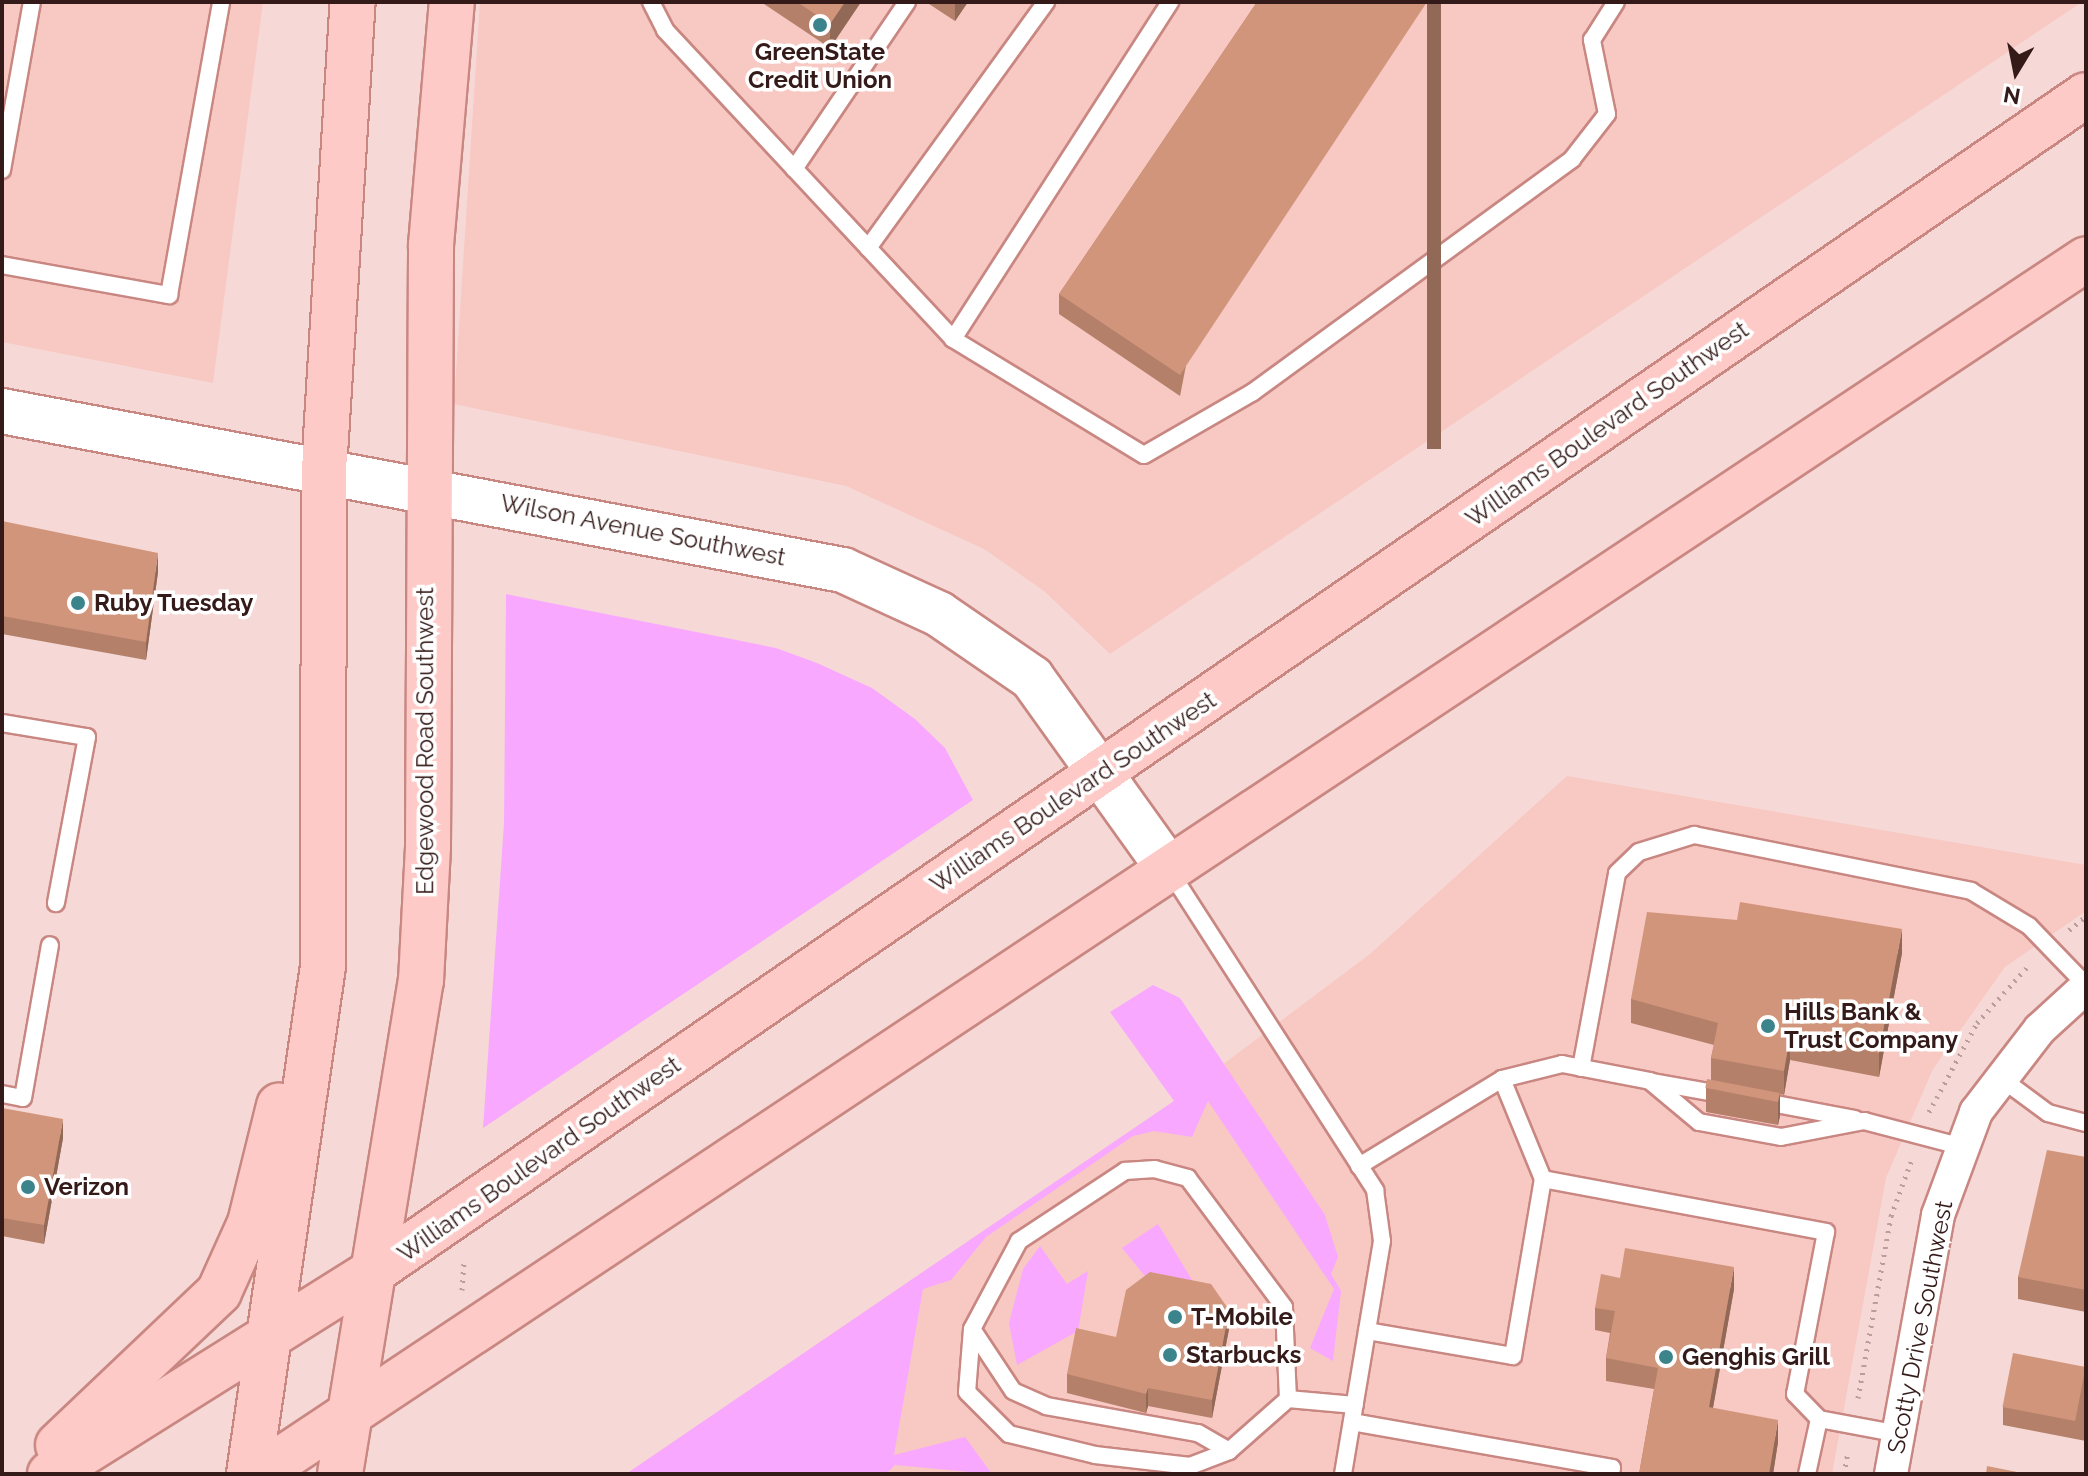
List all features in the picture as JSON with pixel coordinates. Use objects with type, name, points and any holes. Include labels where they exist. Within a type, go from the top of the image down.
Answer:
[{"type":"main road","points":[[249,1474],[323,966],[324,470],[353,2]]},
{"type":"main road","name":"Edgewood Road Southwest","points":[[340,1474],[377,1269],[421,981],[428,846],[424,487],[431,245],[452,2]]},
{"type":"main road","name":"Williams Boulevard Southwest","points":[[50,1474],[377,1269],[2086,95]]},
{"type":"main road","points":[[259,1474],[1166,865],[2086,259]]},
{"type":"main road","points":[[27,1474],[219,1292],[250,1223],[323,966]]},
{"type":"street","name":"Wilson Avenue Southwest","points":[[2,411],[424,487],[843,570],[939,614],[1032,678],[1166,865]]},
{"type":"street","name":"Scotty Drive Southwest","points":[[1891,1474],[1938,1215],[1976,1112],[2086,986]]},
{"type":"lane","points":[[2,170],[32,2]]},
{"type":"lane","points":[[2,265],[169,295],[221,2]]},
{"type":"lane","points":[[651,2],[665,30],[953,339],[1144,455],[1253,392],[1572,159],[1607,114],[1592,40],[1616,2]]},
{"type":"lane","points":[[794,169],[907,2]]},
{"type":"lane","points":[[868,248],[1046,2]]},
{"type":"lane","points":[[953,339],[1170,2]]},
{"type":"lane","points":[[2,723],[87,737],[56,903]]},
{"type":"lane","points":[[1581,1068],[1617,873],[1639,852],[1694,835],[1971,891],[2029,926],[2086,986]]},
{"type":"lane","points":[[1166,865],[1375,1190],[1382,1241],[1343,1474]]},
{"type":"lane","points":[[2,1094],[23,1098],[50,945]]},
{"type":"lane","points":[[1359,1166],[1502,1079],[1527,1069],[1581,1068],[1864,1121],[1963,1147]]},
{"type":"lane","points":[[1367,1331],[1513,1356],[1543,1179],[1502,1079]]},
{"type":"lane","points":[[2002,1079],[2048,1113],[2086,1123]]},
{"type":"lane","points":[[1650,1081],[1699,1122],[1781,1137],[1864,1121]]},
{"type":"lane","points":[[1288,1399],[1284,1307],[1188,1178],[1155,1169],[1125,1171],[1019,1241],[972,1329],[967,1392],[1009,1434],[1095,1455],[1190,1466],[1229,1451],[1288,1399],[1355,1405]]},
{"type":"lane","points":[[1543,1179],[1826,1232],[1795,1394],[1819,1419],[1899,1434]]},
{"type":"lane","points":[[972,1329],[1013,1391],[1046,1406],[1198,1433],[1229,1451]]},
{"type":"lane","points":[[1807,1474],[1819,1419]]},
{"type":"lane","points":[[1352,1422],[1612,1468],[1611,1474]]},
{"type":"path","points":[[462,1299],[465,1246]]},
{"type":"shaded area","points":[[2,2],[263,2],[213,383],[2,342]]},
{"type":"shaded area","points":[[480,2],[2082,2],[1110,654],[1044,591],[984,549],[846,486],[454,404]]},
{"type":"shaded area","points":[[506,594],[776,648],[817,663],[872,688],[915,719],[945,748],[973,800],[483,1128],[504,823]]},
{"type":"shaded area","points":[[1567,776],[2086,865],[2086,911],[2005,967],[1933,1069],[1886,1178],[1832,1474],[626,1474],[1174,1101],[1370,954]]},
{"type":"shaded area","points":[[1153,985],[1180,998],[1325,1215],[1338,1257],[1331,1274],[1341,1291],[1333,1361],[1310,1348],[1334,1289],[1208,1101],[1192,1137],[1154,1131],[1133,1136],[986,1237],[951,1280],[923,1289],[894,1455],[965,1437],[992,1474],[895,1465],[886,1474],[626,1474],[1174,1101],[1110,1012]]},
{"type":"shaded area","points":[[1158,1224],[1200,1293],[1153,1286],[1122,1248]]},
{"type":"shaded area","points":[[1040,1246],[1067,1284],[1088,1271],[1078,1331],[1017,1365],[1009,1323],[1023,1269]]},
{"type":"building","points":[[797,2],[845,2],[830,24]]},
{"type":"building","points":[[1257,2],[1427,2],[1180,375],[1059,294]]},
{"type":"building","name":"Ruby Tuesday","points":[[2,521],[158,553],[146,642],[2,616]]},
{"type":"building","name":"Hills Bank & Trust Company","points":[[1740,902],[1902,929],[1879,1053],[1790,1036],[1784,1071],[1711,1058],[1718,1023],[1631,999],[1647,912],[1737,920]]},
{"type":"building","points":[[1707,1079],[1780,1093],[1778,1102],[1705,1088]]},
{"type":"building","name":"Verizon","points":[[2,1108],[63,1119],[44,1225],[2,1218]]},
{"type":"building","points":[[2047,1150],[2086,1157],[2086,1290],[2018,1277]]},
{"type":"building","points":[[1625,1248],[1734,1267],[1709,1407],[1778,1420],[1769,1474],[1639,1474],[1658,1368],[1606,1358],[1615,1311],[1595,1308],[1601,1274],[1620,1278]]},
{"type":"building","name":"Starbucks","points":[[1150,1272],[1211,1284],[1229,1310],[1212,1400],[1148,1388],[1146,1394],[1067,1374],[1076,1328],[1116,1337],[1126,1290]]},
{"type":"building","points":[[2013,1353],[2086,1367],[2075,1421],[2003,1407]]},
{"type":"building","points":[[1987,1466],[2027,1474],[1986,1474]]},
{"type":"place","name":"GreenState Credit Union","points":[[820,25]]},
{"type":"place","name":"Ruby Tuesday","points":[[78,603]]},
{"type":"place","name":"Hills Bank & Trust Company","points":[[1768,1026]]},
{"type":"place","name":"Verizon","points":[[28,1187]]},
{"type":"place","name":"T-Mobile","points":[[1175,1317]]},
{"type":"place","name":"Starbucks","points":[[1170,1355]]},
{"type":"place","name":"Genghis Grill","points":[[1666,1357]]}]
